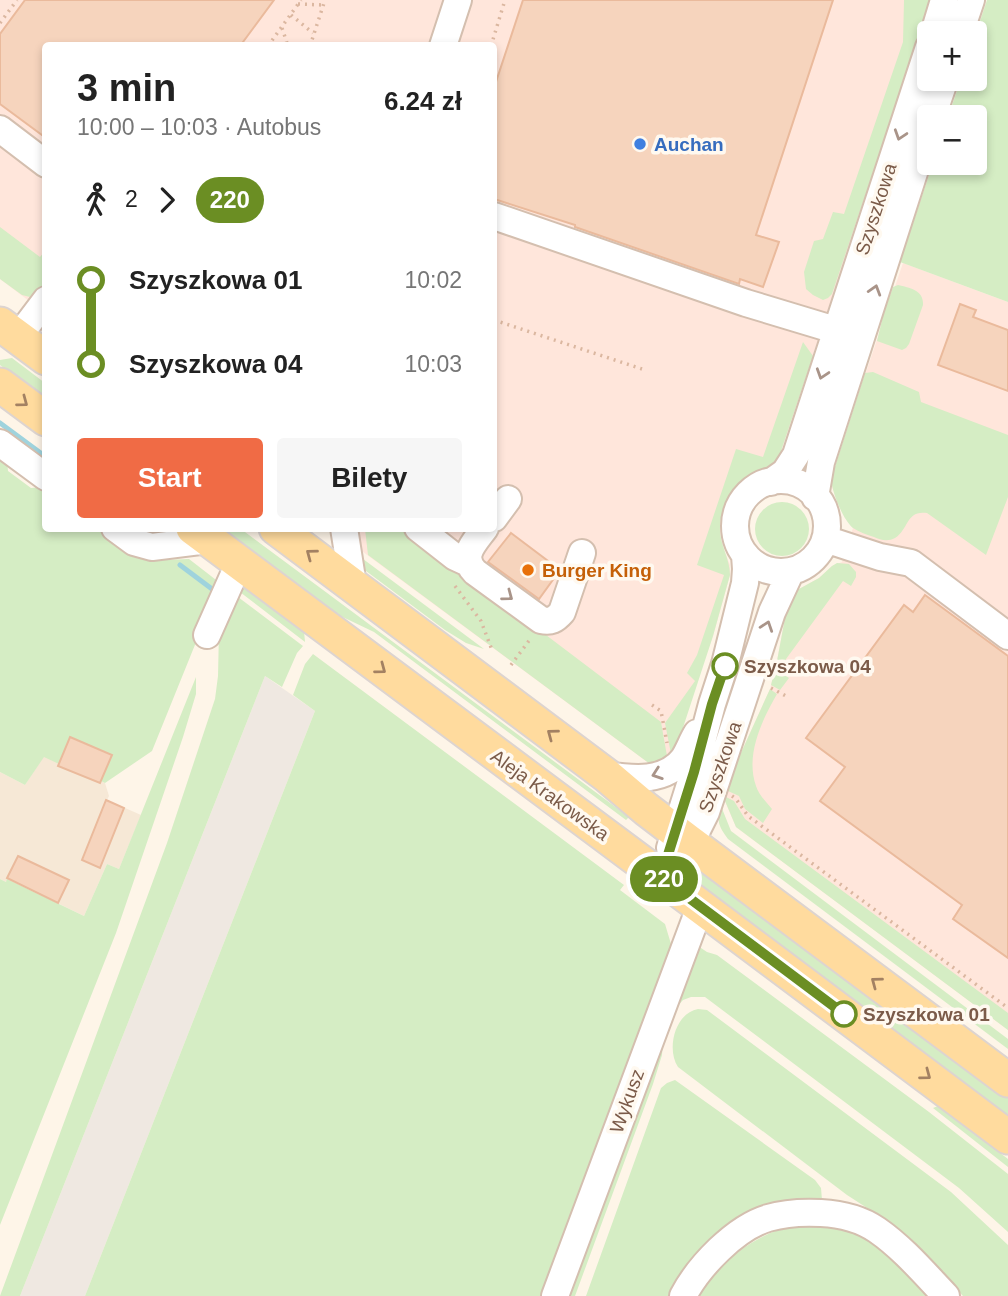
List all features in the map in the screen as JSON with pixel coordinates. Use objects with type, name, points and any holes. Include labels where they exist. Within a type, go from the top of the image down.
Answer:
[{"type":"main road","points":[[9,331],[42,355]]},
{"type":"main road","points":[[0,385],[42,416]]},
{"type":"main road","points":[[281,532],[1008,1080]]},
{"type":"main road","name":"Aleja Krakowska","points":[[200,534],[1008,1137]]},
{"type":"street","points":[[444,42],[458,0]]},
{"type":"street","points":[[938,21],[944,0]]},
{"type":"street","points":[[964,21],[971,0]]},
{"type":"street","name":"Szyszkowa","points":[[816,497],[849,334],[917,90]]},
{"type":"street","points":[[0,129],[42,160]]},
{"type":"street","name":"Szyszkowa","points":[[771,482],[785,472],[796,455],[849,334],[917,157]]},
{"type":"street","points":[[497,217],[746,303],[849,334]]},
{"type":"street","points":[[9,331],[42,303]]},
{"type":"street","points":[[0,443],[42,474]]},
{"type":"street","points":[[783,481],[806,488],[816,497],[825,517],[826,528],[825,539],[812,560],[802,567],[780,572],[760,568],[745,555],[738,545],[735,523],[737,511],[750,492],[760,485],[783,481]]},
{"type":"street","points":[[121,532],[134,542],[152,547],[200,534]]},
{"type":"street","points":[[345,532],[353,585]]},
{"type":"street","points":[[423,532],[455,557],[468,563],[475,572],[541,621],[549,622],[562,612],[582,553]]},
{"type":"street","points":[[468,563],[468,554],[482,532]]},
{"type":"street","points":[[825,539],[880,557],[911,563],[1008,636]]},
{"type":"street","name":"Szyszkowa","points":[[661,877],[681,836],[694,772],[745,583],[745,555]]},
{"type":"street","points":[[207,635],[239,563]]},
{"type":"street","name":"Szyszkowa","points":[[681,836],[697,830],[706,812],[772,612],[791,571]]},
{"type":"street","points":[[606,775],[642,779],[670,769],[683,759],[712,704]]},
{"type":"street","name":"Wykusz","points":[[555,1296],[700,906]]},
{"type":"street","points":[[965,1048],[1008,1059]]},
{"type":"street","points":[[683,1296],[711,1256],[746,1230],[765,1219],[806,1212],[853,1219],[875,1229],[905,1253],[946,1296]]},
{"type":"path","points":[[0,23],[17,0]]},
{"type":"path","points":[[492,42],[505,0]]},
{"type":"path","points":[[271,42],[300,2],[324,2],[311,42]]},
{"type":"path","points":[[291,15],[314,34]]},
{"type":"path","points":[[282,27],[287,42]]},
{"type":"path","points":[[497,321],[642,369]]},
{"type":"path","points":[[443,548],[439,553],[441,567],[481,621],[492,650]]},
{"type":"path","points":[[511,665],[541,621]]},
{"type":"path","points":[[766,685],[786,696]]},
{"type":"path","points":[[652,705],[661,711],[667,747]]},
{"type":"path","points":[[728,795],[736,799],[748,816],[1008,1009]]},
{"type":"shaded area","points":[[0,0],[931,0],[924,21],[917,21],[917,42],[779,457],[767,468],[748,476],[731,494],[725,505],[720,532],[730,565],[730,575],[713,636],[671,754],[650,764],[336,532],[497,532],[497,42],[42,42],[42,311],[0,279]]},
{"type":"shaded area","points":[[903,263],[1008,302],[1008,1030],[736,827],[725,801],[740,755],[770,689],[785,618],[799,589],[842,562],[853,528],[845,518],[832,487],[863,381]]},
{"type":"shaded area","points":[[265,676],[315,711],[85,1296],[20,1296]]},
{"type":"shaded area","points":[[70,737],[112,755],[101,781],[105,783],[109,796],[107,800],[141,815],[119,869],[107,864],[84,916],[8,879],[6,882],[0,879],[0,772],[25,785],[44,756]]},
{"type":"green space","points":[[904,0],[931,0],[924,21],[917,21],[917,42],[832,294],[823,300],[806,289],[804,272],[814,241],[823,239],[833,212],[844,214],[903,42]]},
{"type":"green space","points":[[987,0],[1008,0],[1008,302],[900,262],[929,175],[987,175],[987,105],[952,105],[957,91],[987,91],[987,21],[980,21]]},
{"type":"green space","points":[[0,227],[40,257],[42,255],[42,287],[34,298],[22,295],[0,279]]},
{"type":"green space","points":[[898,285],[915,290],[923,300],[909,344],[902,350],[877,341],[893,287]]},
{"type":"green space","points":[[803,342],[813,356],[779,457],[738,485],[724,507],[720,531],[730,575],[677,746],[671,754],[665,723],[695,681],[687,673],[697,655],[724,575],[697,565],[736,449],[763,457]]},
{"type":"green space","points":[[12,358],[42,381],[42,397],[0,365],[0,360]]},
{"type":"green space","points":[[873,372],[919,392],[921,402],[1008,435],[1008,497],[986,555],[927,513],[915,514],[900,534],[887,540],[858,531],[845,519],[831,479],[865,373]]},
{"type":"green space","points":[[0,456],[7,461],[8,471],[31,488],[42,487],[42,532],[101,532],[123,548],[160,556],[162,560],[189,559],[220,583],[152,751],[105,783],[101,781],[112,755],[70,738],[59,764],[44,757],[25,785],[0,772]]},
{"type":"green space","points":[[782,502],[801,510],[809,529],[801,548],[782,556],[763,548],[755,529],[763,510]]},
{"type":"green space","points":[[223,532],[245,532],[629,817],[626,820],[374,632],[328,610]]},
{"type":"green space","points":[[365,532],[410,532],[661,722],[667,756],[650,764],[368,555]]},
{"type":"green space","points":[[355,553],[484,649],[466,643],[445,630],[362,568]]},
{"type":"green space","points":[[837,563],[849,564],[856,572],[856,577],[851,586],[843,581],[778,670],[789,678],[780,690],[771,685],[790,601],[799,589],[819,578]]},
{"type":"green space","points":[[247,587],[304,631],[305,642],[236,589]]},
{"type":"green space","points":[[234,594],[303,646],[297,653],[282,687],[265,676],[20,1296],[0,1296],[167,843],[215,699],[219,631]]},
{"type":"green space","points":[[313,654],[624,885],[620,890],[665,924],[671,944],[542,1296],[85,1296],[315,711],[293,695],[305,664]]},
{"type":"green space","points":[[196,677],[196,694],[183,737],[116,933],[0,1225],[0,879],[6,882],[7,879],[84,916],[107,864],[119,869]]},
{"type":"green space","points":[[770,689],[777,694],[761,726],[753,762],[757,789],[772,809],[763,823],[745,809],[739,796],[728,791],[740,755]]},
{"type":"green space","points":[[726,797],[734,801],[745,819],[1008,1013],[1008,1030],[736,827],[725,801]]},
{"type":"green space","points":[[721,806],[731,831],[1008,1039],[1008,1049],[728,839],[719,824]]},
{"type":"green space","points":[[686,859],[1008,1098],[1008,1119],[693,882],[682,860]]},
{"type":"green space","points":[[698,946],[717,955],[1008,1174],[1008,1232],[959,1188],[705,997],[691,997],[683,1000],[676,1008],[663,1040],[662,1055],[653,1084],[575,1296],[564,1296]]},
{"type":"green space","points":[[698,1009],[707,1010],[951,1192],[1008,1245],[1008,1296],[963,1296],[913,1241],[895,1226],[847,1195],[678,1067],[674,1060],[673,1042],[678,1024],[683,1017]]},
{"type":"green space","points":[[675,1080],[815,1180],[821,1188],[822,1200],[787,1200],[760,1207],[728,1226],[694,1255],[670,1296],[586,1296],[661,1088]]},
{"type":"green space","points":[[938,1106],[1008,1159],[1008,1167],[933,1108]]},
{"type":"green space","points":[[797,1225],[830,1227],[864,1238],[890,1255],[938,1296],[698,1296],[717,1271],[740,1250],[767,1235]]},
{"type":"building","points":[[25,0],[274,0],[243,42],[42,42],[42,135],[0,104],[0,34]]},
{"type":"building","name":"Auchan","points":[[523,0],[833,0],[756,235],[779,242],[763,287],[740,279],[739,284],[497,200],[497,79]]},
{"type":"building","points":[[960,304],[976,310],[973,317],[1008,330],[1008,391],[938,365]]},
{"type":"building","name":"Burger King","points":[[511,533],[560,570],[539,599],[488,562]]},
{"type":"building","points":[[925,595],[1008,656],[1008,958],[953,919],[962,905],[820,801],[845,767],[806,738],[904,605],[913,612]]},
{"type":"building","points":[[70,737],[112,755],[100,783],[58,766]]},
{"type":"building","points":[[106,800],[124,808],[100,868],[82,860]]},
{"type":"building","points":[[18,856],[69,880],[58,903],[7,878]]},
{"type":"waterway","points":[[0,423],[42,454]]},
{"type":"waterway","points":[[180,565],[212,589]]},
{"type":"bus line","name":"220","points":[[725,666],[661,877],[844,1014]]},
{"type":"place","name":"Auchan","points":[[640,144]]},
{"type":"place","name":"Burger King","points":[[528,570]]},
{"type":"place","name":"Szyszkowa 04","points":[[725,666]]},
{"type":"place","name":"Szyszkowa 01","points":[[844,1014]]}]
